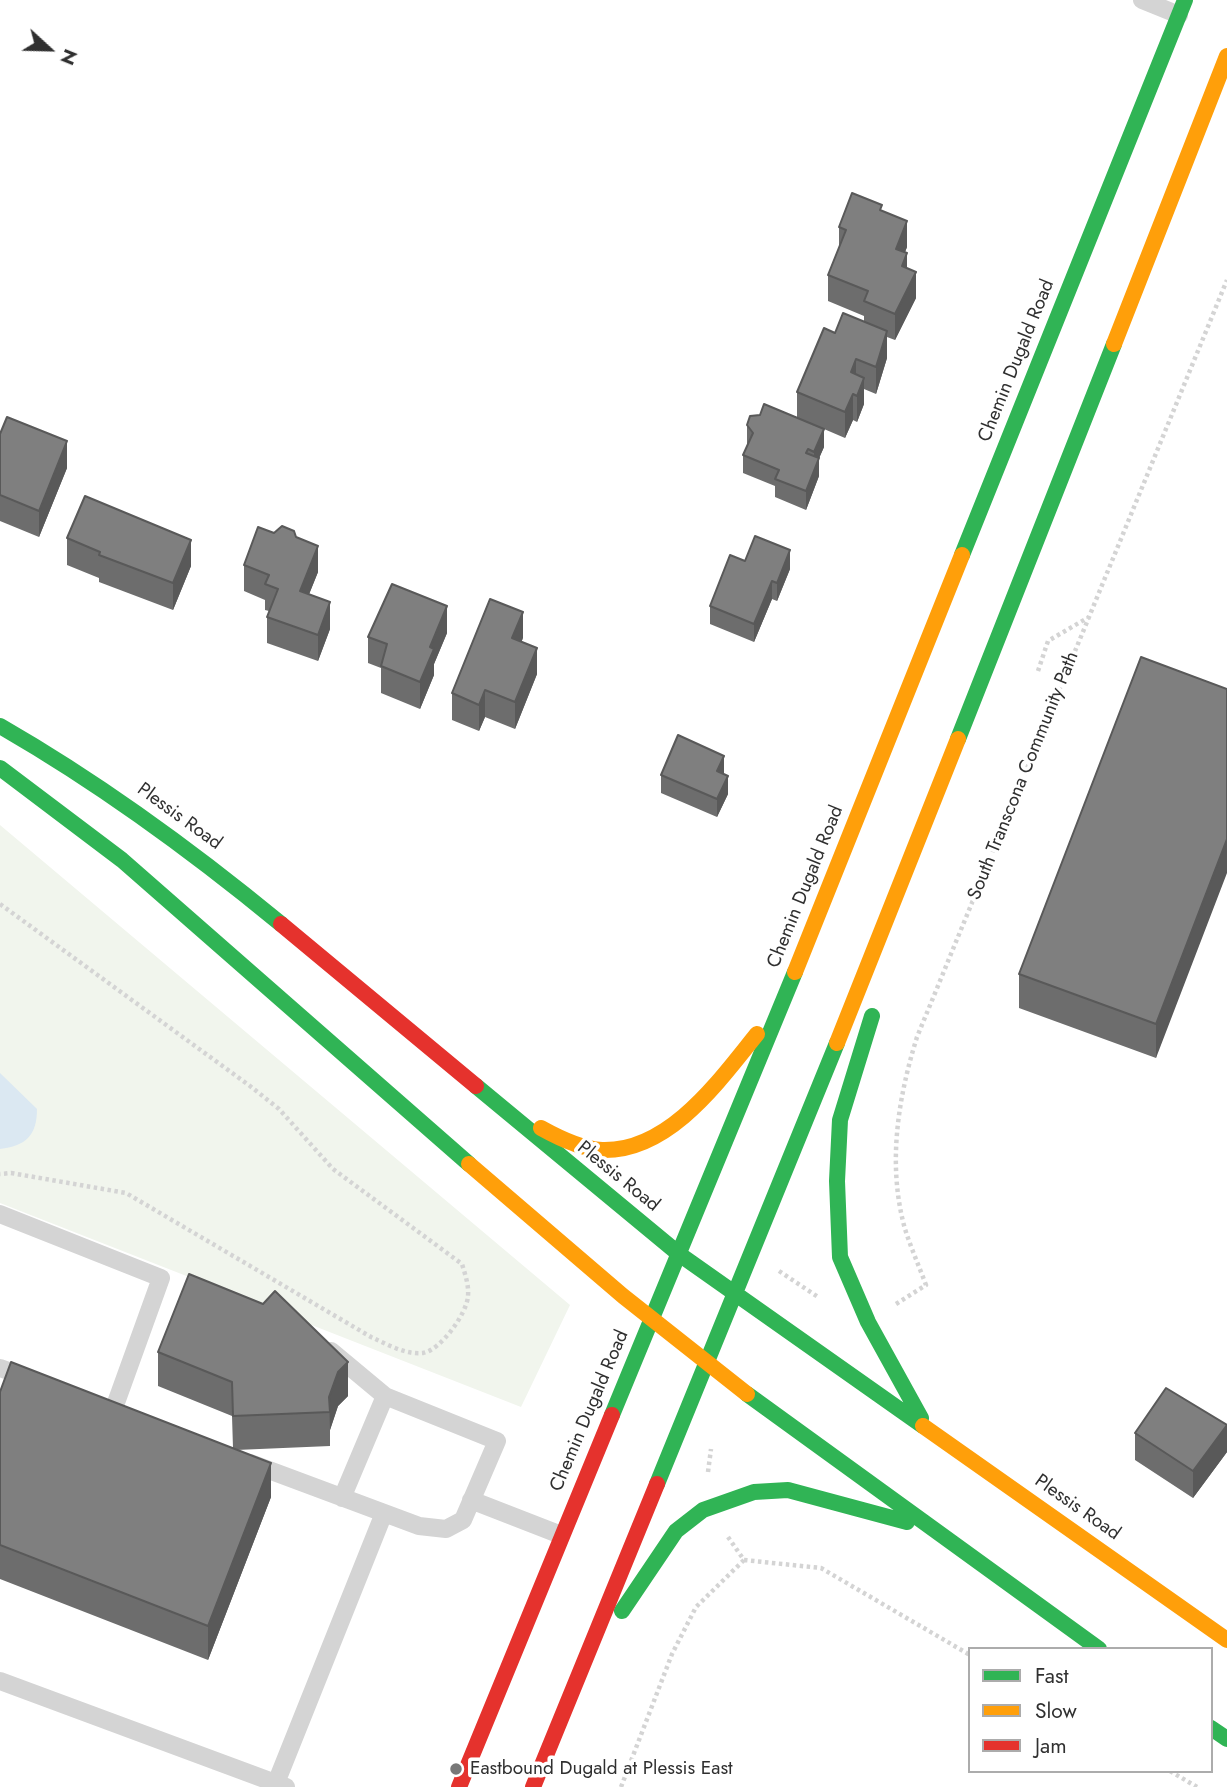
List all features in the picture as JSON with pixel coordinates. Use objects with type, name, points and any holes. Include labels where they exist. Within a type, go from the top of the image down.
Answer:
[{"type":"main road","name":"Chemin Dugald Road","points":[[459,1787],[781,1006],[1182,7]]},
{"type":"main road","points":[[533,1787],[705,1360],[895,901],[1227,56]]},
{"type":"main road","name":"Plessis Road","points":[[0,726],[80,772],[201,858],[679,1254],[1227,1640]]},
{"type":"main road","points":[[0,768],[122,860],[357,1069],[651,1318],[925,1527],[1096,1647]]},
{"type":"main road","points":[[886,964],[895,901]]},
{"type":"main road","points":[[876,1003],[840,1119],[837,1181],[840,1257],[868,1322],[925,1426]]},
{"type":"main road","points":[[493,1102],[560,1139],[601,1150],[621,1148],[672,1127],[722,1077],[781,1006]]},
{"type":"main road","points":[[581,1667],[676,1531],[703,1510],[754,1492],[788,1490],[925,1527]]},
{"type":"lane","points":[[1142,0],[1182,7]]},
{"type":"lane","points":[[0,1214],[161,1278],[113,1411]]},
{"type":"lane","points":[[228,1454],[419,1526],[446,1529],[463,1520],[497,1441],[385,1396],[319,1341]]},
{"type":"lane","points":[[0,1368],[50,1387]]},
{"type":"lane","points":[[342,1498],[385,1396]]},
{"type":"lane","points":[[471,1500],[561,1535]]},
{"type":"lane","points":[[0,1681],[281,1785],[384,1513]]},
{"type":"path","name":"South Transcona Community Path","points":[[926,1284],[905,1227],[895,1161],[902,1088],[917,1037],[1227,280]]},
{"type":"path","points":[[1038,671],[1048,641],[1089,617]]},
{"type":"path","points":[[0,904],[279,1109],[333,1169],[463,1264],[468,1297],[463,1312],[436,1346],[424,1353],[406,1352],[371,1337],[126,1193],[12,1173],[0,1174]]},
{"type":"path","points":[[730,1539],[744,1560]]},
{"type":"path","points":[[744,1560],[821,1568],[968,1654]]},
{"type":"path","points":[[621,1787],[672,1654],[696,1607],[744,1560]]},
{"type":"path","points":[[1173,1773],[1197,1787]]},
{"type":"shaded area","points":[[0,825],[570,1305],[521,1407],[0,1203]]},
{"type":"shaded area","points":[[0,1073],[37,1109],[35,1126],[28,1138],[16,1145],[0,1149]]},
{"type":"building","points":[[852,193],[882,205],[880,210],[907,221],[896,249],[907,253],[902,266],[916,272],[895,314],[864,301],[868,291],[828,275],[846,230],[839,227]]},
{"type":"building","points":[[843,313],[887,331],[876,367],[856,359],[851,372],[864,378],[857,396],[853,394],[845,412],[797,392],[824,328],[835,333]]},
{"type":"building","points":[[764,404],[824,429],[814,452],[808,449],[806,453],[819,458],[806,491],[775,479],[779,470],[743,455],[753,433],[747,425],[750,416],[760,415]]},
{"type":"building","points":[[7,417],[67,441],[39,511],[0,495],[0,434]]},
{"type":"building","points":[[85,496],[191,540],[173,583],[99,555],[100,552],[67,538]]},
{"type":"building","points":[[282,526],[294,531],[296,537],[318,546],[300,591],[330,602],[318,635],[267,617],[278,589],[265,584],[269,575],[244,565],[258,527],[274,533]]},
{"type":"building","points":[[755,536],[790,550],[777,583],[772,581],[754,624],[710,606],[730,555],[745,561]]},
{"type":"building","points":[[392,584],[447,606],[430,647],[434,649],[420,682],[381,666],[387,644],[368,637]]},
{"type":"building","points":[[490,599],[523,612],[512,638],[537,648],[515,702],[485,690],[479,705],[452,693]]},
{"type":"building","points":[[1141,657],[1227,689],[1227,839],[1156,1024],[1019,974]]},
{"type":"building","points":[[678,735],[724,756],[717,771],[728,776],[717,799],[661,775]]},
{"type":"building","points":[[189,1274],[263,1304],[275,1291],[348,1362],[338,1372],[329,1397],[330,1412],[233,1416],[232,1382],[158,1352]]},
{"type":"building","points":[[11,1362],[271,1463],[208,1626],[0,1545],[0,1392]]},
{"type":"building","points":[[1166,1388],[1227,1425],[1193,1471],[1135,1433]]},
{"type":"traffic: fast","points":[[962,555],[1185,0]]},
{"type":"traffic: fast","points":[[958,739],[1114,344]]},
{"type":"traffic: fast","points":[[0,726],[145,819],[281,924]]},
{"type":"traffic: fast","points":[[0,768],[122,860],[469,1164]]},
{"type":"traffic: fast","points":[[612,1415],[795,972]]},
{"type":"traffic: fast","points":[[872,1016],[840,1120],[837,1181],[840,1257],[868,1322],[921,1418]]},
{"type":"traffic: fast","points":[[657,1484],[837,1043]]},
{"type":"traffic: fast","points":[[476,1086],[679,1254],[923,1426]]},
{"type":"traffic: fast","points":[[747,1394],[1096,1647]]},
{"type":"traffic: fast","points":[[622,1611],[676,1531],[703,1510],[754,1492],[788,1490],[907,1522]]},
{"type":"traffic: fast","points":[[1213,1729],[1227,1739]]},
{"type":"traffic: slow","points":[[1114,344],[1227,56]]},
{"type":"traffic: slow","points":[[795,972],[962,555]]},
{"type":"traffic: slow","points":[[837,1043],[958,739]]},
{"type":"traffic: slow","points":[[541,1128],[586,1148],[602,1150],[626,1148],[649,1139],[670,1127],[709,1092],[757,1034]]},
{"type":"traffic: slow","points":[[469,1164],[623,1296],[747,1394]]},
{"type":"traffic: slow","points":[[923,1426],[1227,1640]]},
{"type":"traffic: jam","points":[[281,924],[476,1086]]},
{"type":"traffic: jam","points":[[459,1787],[612,1415]]},
{"type":"traffic: jam","points":[[533,1787],[657,1484]]},
{"type":"place","name":"Eastbound Dugald at Plessis East","points":[[456,1769]]}]
